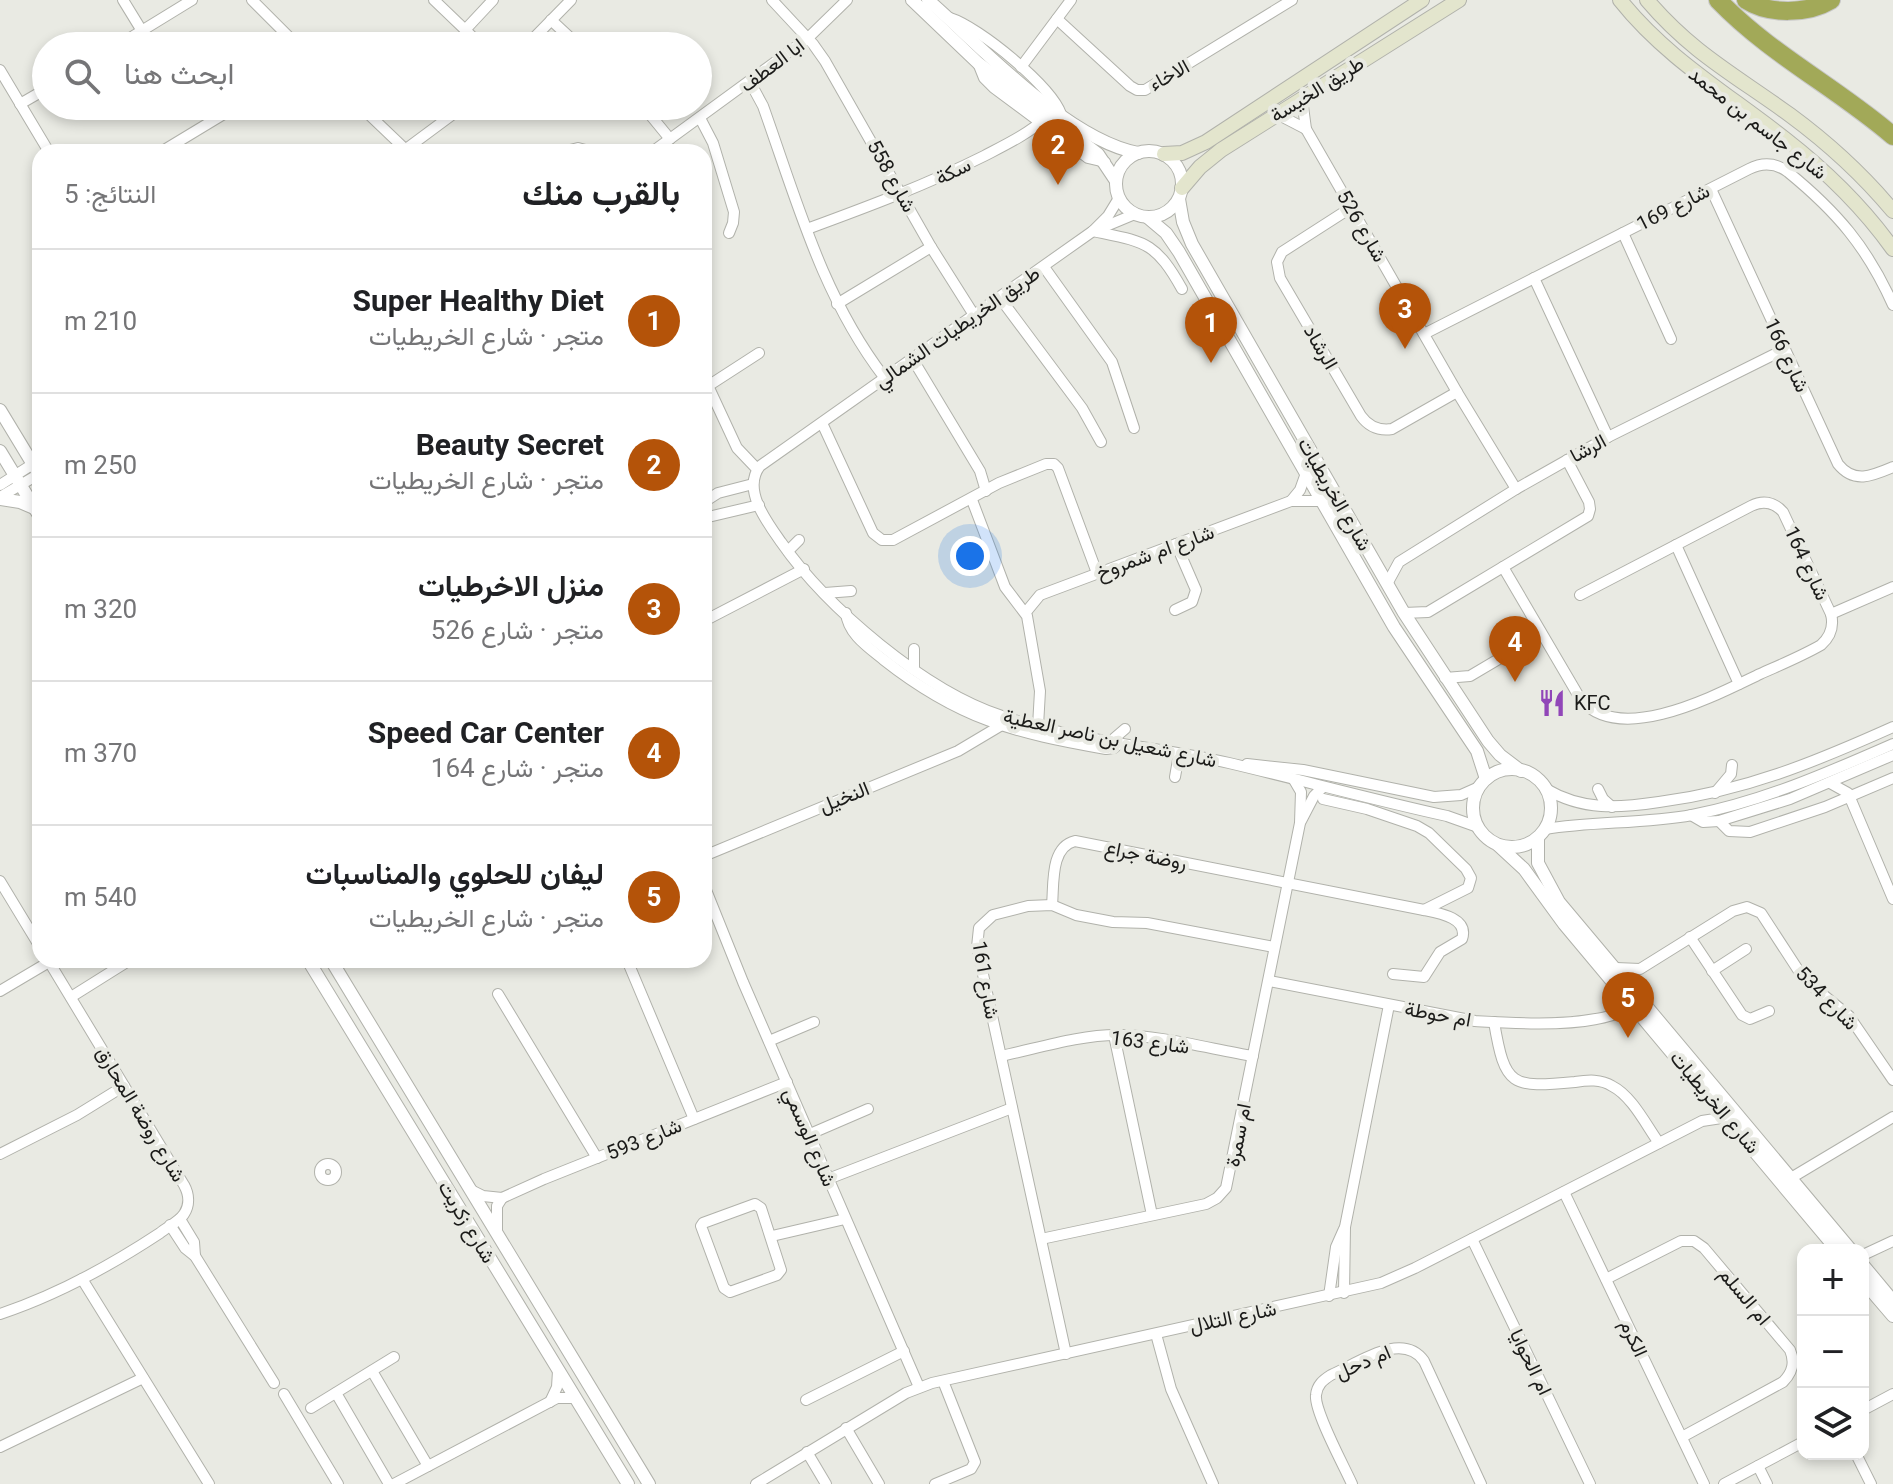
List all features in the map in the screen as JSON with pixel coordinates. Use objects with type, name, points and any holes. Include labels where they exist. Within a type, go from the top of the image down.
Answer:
[{"type":"highway","points":[[1718,0],[1769,47],[1888,131]]},
{"type":"highway","points":[[1746,0],[1777,10],[1802,10],[1831,0]]},
{"type":"main road","name":"طريق الخيسة","points":[[1164,154],[1182,153],[1206,142],[1422,0]]},
{"type":"main road","name":"طريق الخيسة","points":[[1181,193],[1200,167],[1221,150],[1459,0]]},
{"type":"main road","name":"شارع جاسم بن محمد","points":[[1620,0],[1653,38],[1685,66],[1821,169],[1857,205],[1893,249]]},
{"type":"main road","name":"شارع جاسم بن محمد","points":[[1647,0],[1699,53],[1830,146],[1893,211]]},
{"type":"street","points":[[123,0],[142,31],[192,0]]},
{"type":"street","points":[[252,0],[284,32]]},
{"type":"street","points":[[434,0],[465,30],[493,0]]},
{"type":"street","points":[[539,32],[571,0]]},
{"type":"street","name":"شارع 558","points":[[772,0],[808,38],[830,69],[931,247],[974,315]]},
{"type":"street","name":"ابا العطف","points":[[712,109],[808,38],[847,0]]},
{"type":"street","points":[[912,0],[1044,120],[1106,162],[1116,181],[1119,198],[1126,207],[1141,216],[1166,213],[1181,193],[1177,166],[1164,154],[1151,151],[1138,153],[1125,162],[1116,181]]},
{"type":"street","points":[[928,0],[1008,72],[1061,114],[1097,139],[1138,153]]},
{"type":"street","points":[[1021,67],[1071,0]]},
{"type":"street","name":"الاخاء","points":[[1057,19],[1130,86],[1141,90],[1150,89],[1292,0]]},
{"type":"street","points":[[948,18],[976,30],[1021,67],[1052,97],[1061,114]]},
{"type":"street","points":[[551,20],[564,32]]},
{"type":"street","points":[[0,70],[44,144]]},
{"type":"street","points":[[750,82],[763,106],[837,304],[884,377]]},
{"type":"street","points":[[20,104],[32,97]]},
{"type":"street","name":"شارع 526","points":[[1302,99],[1306,129],[1516,489]]},
{"type":"street","points":[[1277,114],[1306,129]]},
{"type":"street","points":[[174,144],[214,120]]},
{"type":"street","points":[[374,120],[397,144]]},
{"type":"street","points":[[413,144],[445,120]]},
{"type":"street","points":[[654,120],[670,139]]},
{"type":"street","name":"ابا العطف","points":[[663,144],[697,120]]},
{"type":"street","points":[[701,120],[713,143],[734,212],[729,233]]},
{"type":"street","name":"سكة","points":[[807,229],[903,195],[1021,137],[1044,120]]},
{"type":"street","name":"شارع 169","points":[[1424,334],[1755,166],[1772,164],[1783,168],[1821,199],[1846,225],[1868,255],[1893,305]]},
{"type":"street","name":"شارع 166","points":[[1711,189],[1841,468],[1851,475],[1863,477],[1893,467]]},
{"type":"street","name":"شارع الخريطيات","points":[[1181,193],[1188,237],[1373,561],[1460,700],[1494,748],[1521,771]]},
{"type":"street","name":"طريق الخريطيات الشمالي","points":[[822,423],[1093,231],[1108,216],[1119,198]]},
{"type":"street","name":"الرشاد","points":[[1352,207],[1282,252],[1277,267],[1280,278],[1369,425],[1380,430],[1392,429],[1457,392]]},
{"type":"street","name":"شارع الخريطيات","points":[[1141,216],[1171,239],[1394,627],[1477,751],[1483,783]]},
{"type":"street","name":"طريق الخريطيات الشمالي","points":[[1093,231],[1141,216]]},
{"type":"street","points":[[1093,231],[1149,245],[1182,289]]},
{"type":"street","points":[[1623,233],[1671,339]]},
{"type":"street","points":[[837,304],[931,247]]},
{"type":"street","points":[[1044,267],[1112,362],[1134,428]]},
{"type":"street","points":[[1175,277],[1188,269]]},
{"type":"street","points":[[1534,278],[1608,437]]},
{"type":"street","points":[[1000,298],[1082,408],[1101,442]]},
{"type":"street","points":[[1234,350],[1242,351],[1247,348],[1248,342]]},
{"type":"street","name":"الرشا","points":[[1387,584],[1399,562],[1516,489],[1608,437],[1785,349]]},
{"type":"street","points":[[712,379],[759,353]]},
{"type":"street","points":[[912,358],[980,471],[986,491]]},
{"type":"street","points":[[1250,378],[1258,370],[1265,371]]},
{"type":"street","points":[[712,395],[737,448],[757,469]]},
{"type":"street","points":[[0,410],[32,461]]},
{"type":"street","points":[[712,497],[753,484],[757,469],[822,423],[873,533],[879,538],[893,540],[986,491],[1046,464],[1056,466],[1097,573]]},
{"type":"street","points":[[1283,435],[1297,426]]},
{"type":"street","points":[[0,451],[32,504]]},
{"type":"street","points":[[1404,613],[1428,612],[1590,513],[1589,502],[1567,460]]},
{"type":"street","points":[[0,485],[32,474]]},
{"type":"street","points":[[1291,501],[1300,490],[1305,476]]},
{"type":"street","points":[[0,498],[18,480]]},
{"type":"street","name":"شارع شعيل بن ناصر العطية","points":[[753,484],[766,518],[788,551],[825,593],[914,669],[984,715],[1230,764],[1323,787],[1347,798],[1407,807],[1478,827]]},
{"type":"street","points":[[0,498],[20,502],[32,510]]},
{"type":"street","points":[[972,500],[1005,587],[1026,612],[1040,691],[1038,726]]},
{"type":"street","name":"شارع ام شمروخ","points":[[1026,612],[1040,595],[1097,573],[1291,501],[1320,501]]},
{"type":"street","name":"شارع 164","points":[[1503,567],[1581,700],[1593,711],[1607,716],[1635,717],[1685,708],[1821,645],[1832,628],[1831,614],[1785,517],[1775,505],[1766,502],[1756,503],[1580,595]]},
{"type":"street","points":[[712,516],[759,505]]},
{"type":"street","points":[[766,518],[777,511]]},
{"type":"street","points":[[788,551],[799,540]]},
{"type":"street","points":[[1175,610],[1192,602],[1196,590],[1176,544]]},
{"type":"street","points":[[1676,545],[1739,684]]},
{"type":"street","points":[[1373,561],[1399,562]]},
{"type":"street","points":[[712,617],[804,569]]},
{"type":"street","points":[[1831,614],[1893,587]]},
{"type":"street","points":[[825,593],[851,591]]},
{"type":"street","points":[[1417,634],[1428,612]]},
{"type":"street","points":[[846,613],[852,632],[885,661],[933,695],[984,715],[1000,726],[1106,749],[1114,748],[1125,729]]},
{"type":"street","points":[[1445,678],[1470,676],[1541,634]]},
{"type":"street","points":[[914,649],[914,669]]},
{"type":"street","points":[[1460,700],[1470,676]]},
{"type":"street","points":[[983,735],[984,715]]},
{"type":"street","name":"النخيل","points":[[712,853],[958,751],[1000,726]]},
{"type":"street","points":[[1546,789],[1582,805],[1612,807],[1715,793],[1787,773],[1893,727]]},
{"type":"street","points":[[1542,833],[1551,812],[1546,789],[1538,779],[1521,771],[1502,771],[1483,783],[1473,810],[1478,827],[1486,838],[1498,845],[1519,847],[1542,833],[1691,815],[1740,804],[1791,788],[1893,744]]},
{"type":"street","points":[[1175,777],[1179,754]]},
{"type":"street","points":[[1691,815],[1703,822],[1719,821],[1790,799],[1893,755]]},
{"type":"street","name":"شارع شعيل بن ناصر العطية","points":[[1230,764],[1293,768],[1434,797],[1461,795],[1483,783]]},
{"type":"street","points":[[1715,793],[1731,774],[1732,765]]},
{"type":"street","points":[[1852,774],[1849,795],[1893,899]]},
{"type":"street","points":[[1719,821],[1729,831],[1750,832],[1893,778]]},
{"type":"street","name":"ام سمرة","points":[[1041,1239],[1206,1204],[1226,1188],[1300,823],[1301,792],[1294,780]]},
{"type":"street","points":[[1830,783],[1849,795]]},
{"type":"street","name":"ام سمرة","points":[[1300,823],[1314,796],[1323,787]]},
{"type":"street","points":[[1598,789],[1612,807]]},
{"type":"street","points":[[1323,799],[1347,798],[1429,833],[1466,869],[1471,883],[1464,891],[1424,910]]},
{"type":"street","points":[[1404,821],[1407,807]]},
{"type":"street","name":"شارع الخريطيات","points":[[1542,833],[1538,863],[1552,892],[1846,1244]]},
{"type":"street","name":"روضة جراع","points":[[1052,905],[1057,857],[1063,846],[1075,841],[1289,883]]},
{"type":"street","name":"شارع الخريطيات","points":[[1498,845],[1524,869],[1555,913],[1832,1244]]},
{"type":"street","points":[[0,881],[32,934]]},
{"type":"street","points":[[1289,883],[1424,910],[1445,916],[1464,929],[1464,936],[1438,954],[1424,977],[1393,974]]},
{"type":"street","name":"شارع الوسمي","points":[[712,904],[919,1387]]},
{"type":"street","name":"شارع 161","points":[[1041,1239],[977,947],[976,934],[982,922],[993,915],[1028,906],[1052,905],[1076,915],[1113,922],[1147,923],[1274,947]]},
{"type":"street","name":"شارع 534","points":[[1640,969],[1737,908],[1757,910],[1765,917],[1804,979],[1849,1016],[1893,1080]]},
{"type":"street","points":[[1690,937],[1744,1017],[1753,1018],[1769,1011]]},
{"type":"street","points":[[1712,971],[1746,949]]},
{"type":"street","points":[[0,991],[38,968]]},
{"type":"street","name":"شارع روضة المحارق","points":[[53,968],[187,1189],[188,1205],[175,1222]]},
{"type":"street","points":[[71,997],[117,968]]},
{"type":"street","name":"شارع زكريت","points":[[313,968],[628,1484]]},
{"type":"street","name":"شارع زكريت","points":[[336,968],[649,1484]]},
{"type":"street","points":[[630,968],[694,1119]]},
{"type":"street","points":[[1616,968],[1640,969]]},
{"type":"street","points":[[1634,988],[1634,978],[1640,969]]},
{"type":"street","name":"ام حوطة","points":[[1269,981],[1442,1016],[1494,1022],[1591,1020],[1639,1010]]},
{"type":"street","points":[[1609,1015],[1617,1002],[1620,988]]},
{"type":"street","points":[[498,994],[597,1158]]},
{"type":"street","points":[[1344,1293],[1345,1227],[1389,1005]]},
{"type":"street","points":[[769,1041],[814,1022]]},
{"type":"street","points":[[1494,1022],[1500,1058],[1513,1078],[1527,1085],[1591,1081],[1611,1085],[1622,1093],[1659,1143]]},
{"type":"street","points":[[1114,1035],[1152,1215]]},
{"type":"street","name":"شارع 163","points":[[1001,1056],[1114,1035],[1139,1036],[1253,1056]]},
{"type":"street","name":"شارع 593","points":[[502,1198],[787,1082]]},
{"type":"street","points":[[0,1154],[51,1129],[124,1086]]},
{"type":"street","points":[[1702,1121],[1711,1110],[1712,1098]]},
{"type":"street","points":[[828,1179],[1012,1108]]},
{"type":"street","points":[[810,1134],[868,1109]]},
{"type":"street","name":"شارع التلال","points":[[756,1484],[919,1387],[1344,1293],[1392,1278],[1702,1121],[1728,1117]]},
{"type":"street","points":[[1791,1178],[1893,1117]]},
{"type":"street","points":[[473,1191],[502,1198],[497,1206],[497,1231]]},
{"type":"street","name":"الكرم","points":[[1564,1192],[1704,1484]]},
{"type":"street","points":[[755,1204],[761,1208],[772,1236],[781,1265],[779,1274],[732,1293],[724,1288],[701,1228],[703,1223],[755,1204]]},
{"type":"street","points":[[772,1236],[845,1219]]},
{"type":"street","points":[[0,1314],[82,1279],[175,1222],[185,1248],[195,1256],[274,1383]]},
{"type":"street","points":[[1329,1296],[1336,1247],[1345,1227]]},
{"type":"street","points":[[1041,1239],[1066,1354]]},
{"type":"street","name":"ام الحوايا","points":[[1472,1239],[1590,1484]]},
{"type":"street","name":"ام السلم","points":[[1606,1279],[1677,1242],[1694,1241],[1704,1248],[1790,1350],[1792,1369],[1783,1382],[1682,1437]]},
{"type":"street","points":[[1869,1252],[1893,1241]]},
{"type":"street","points":[[1869,1272],[1893,1301]]},
{"type":"street","points":[[82,1279],[209,1484]]},
{"type":"street","points":[[1869,1288],[1893,1316]]},
{"type":"street","points":[[1156,1334],[1171,1389],[1213,1484]]},
{"type":"street","name":"ام دحل","points":[[1352,1484],[1318,1408],[1317,1391],[1326,1378],[1397,1347],[1411,1349],[1424,1361],[1481,1484]]},
{"type":"street","points":[[806,1400],[904,1351]]},
{"type":"street","points":[[311,1408],[394,1357]]},
{"type":"street","points":[[372,1371],[428,1466]]},
{"type":"street","points":[[550,1402],[557,1387],[558,1371]]},
{"type":"street","points":[[0,1447],[143,1378]]},
{"type":"street","points":[[935,1484],[971,1469],[975,1462],[943,1381]]},
{"type":"street","points":[[336,1393],[392,1484],[557,1398],[576,1398]]},
{"type":"street","points":[[284,1394],[338,1484]]},
{"type":"street","points":[[1869,1407],[1893,1394]]},
{"type":"street","points":[[846,1428],[879,1484]]},
{"type":"street","points":[[1724,1484],[1797,1445]]},
{"type":"street","points":[[807,1452],[826,1484]]},
{"type":"street","points":[[1859,1460],[1871,1484]]},
{"type":"street","points":[[1758,1466],[1767,1484]]},
{"type":"place","name":"Beauty Secret","points":[[1058,185]]},
{"type":"place","name":"منزل الاخرطيات","points":[[1405,349]]},
{"type":"place","name":"Super Healthy Diet","points":[[1211,363]]},
{"type":"place","name":"Speed Car Center","points":[[1515,682]]},
{"type":"place","name":"KFC","points":[[1552,703]]},
{"type":"place","name":"ليفان للحلوي والمناسبات","points":[[1628,1038]]}]
